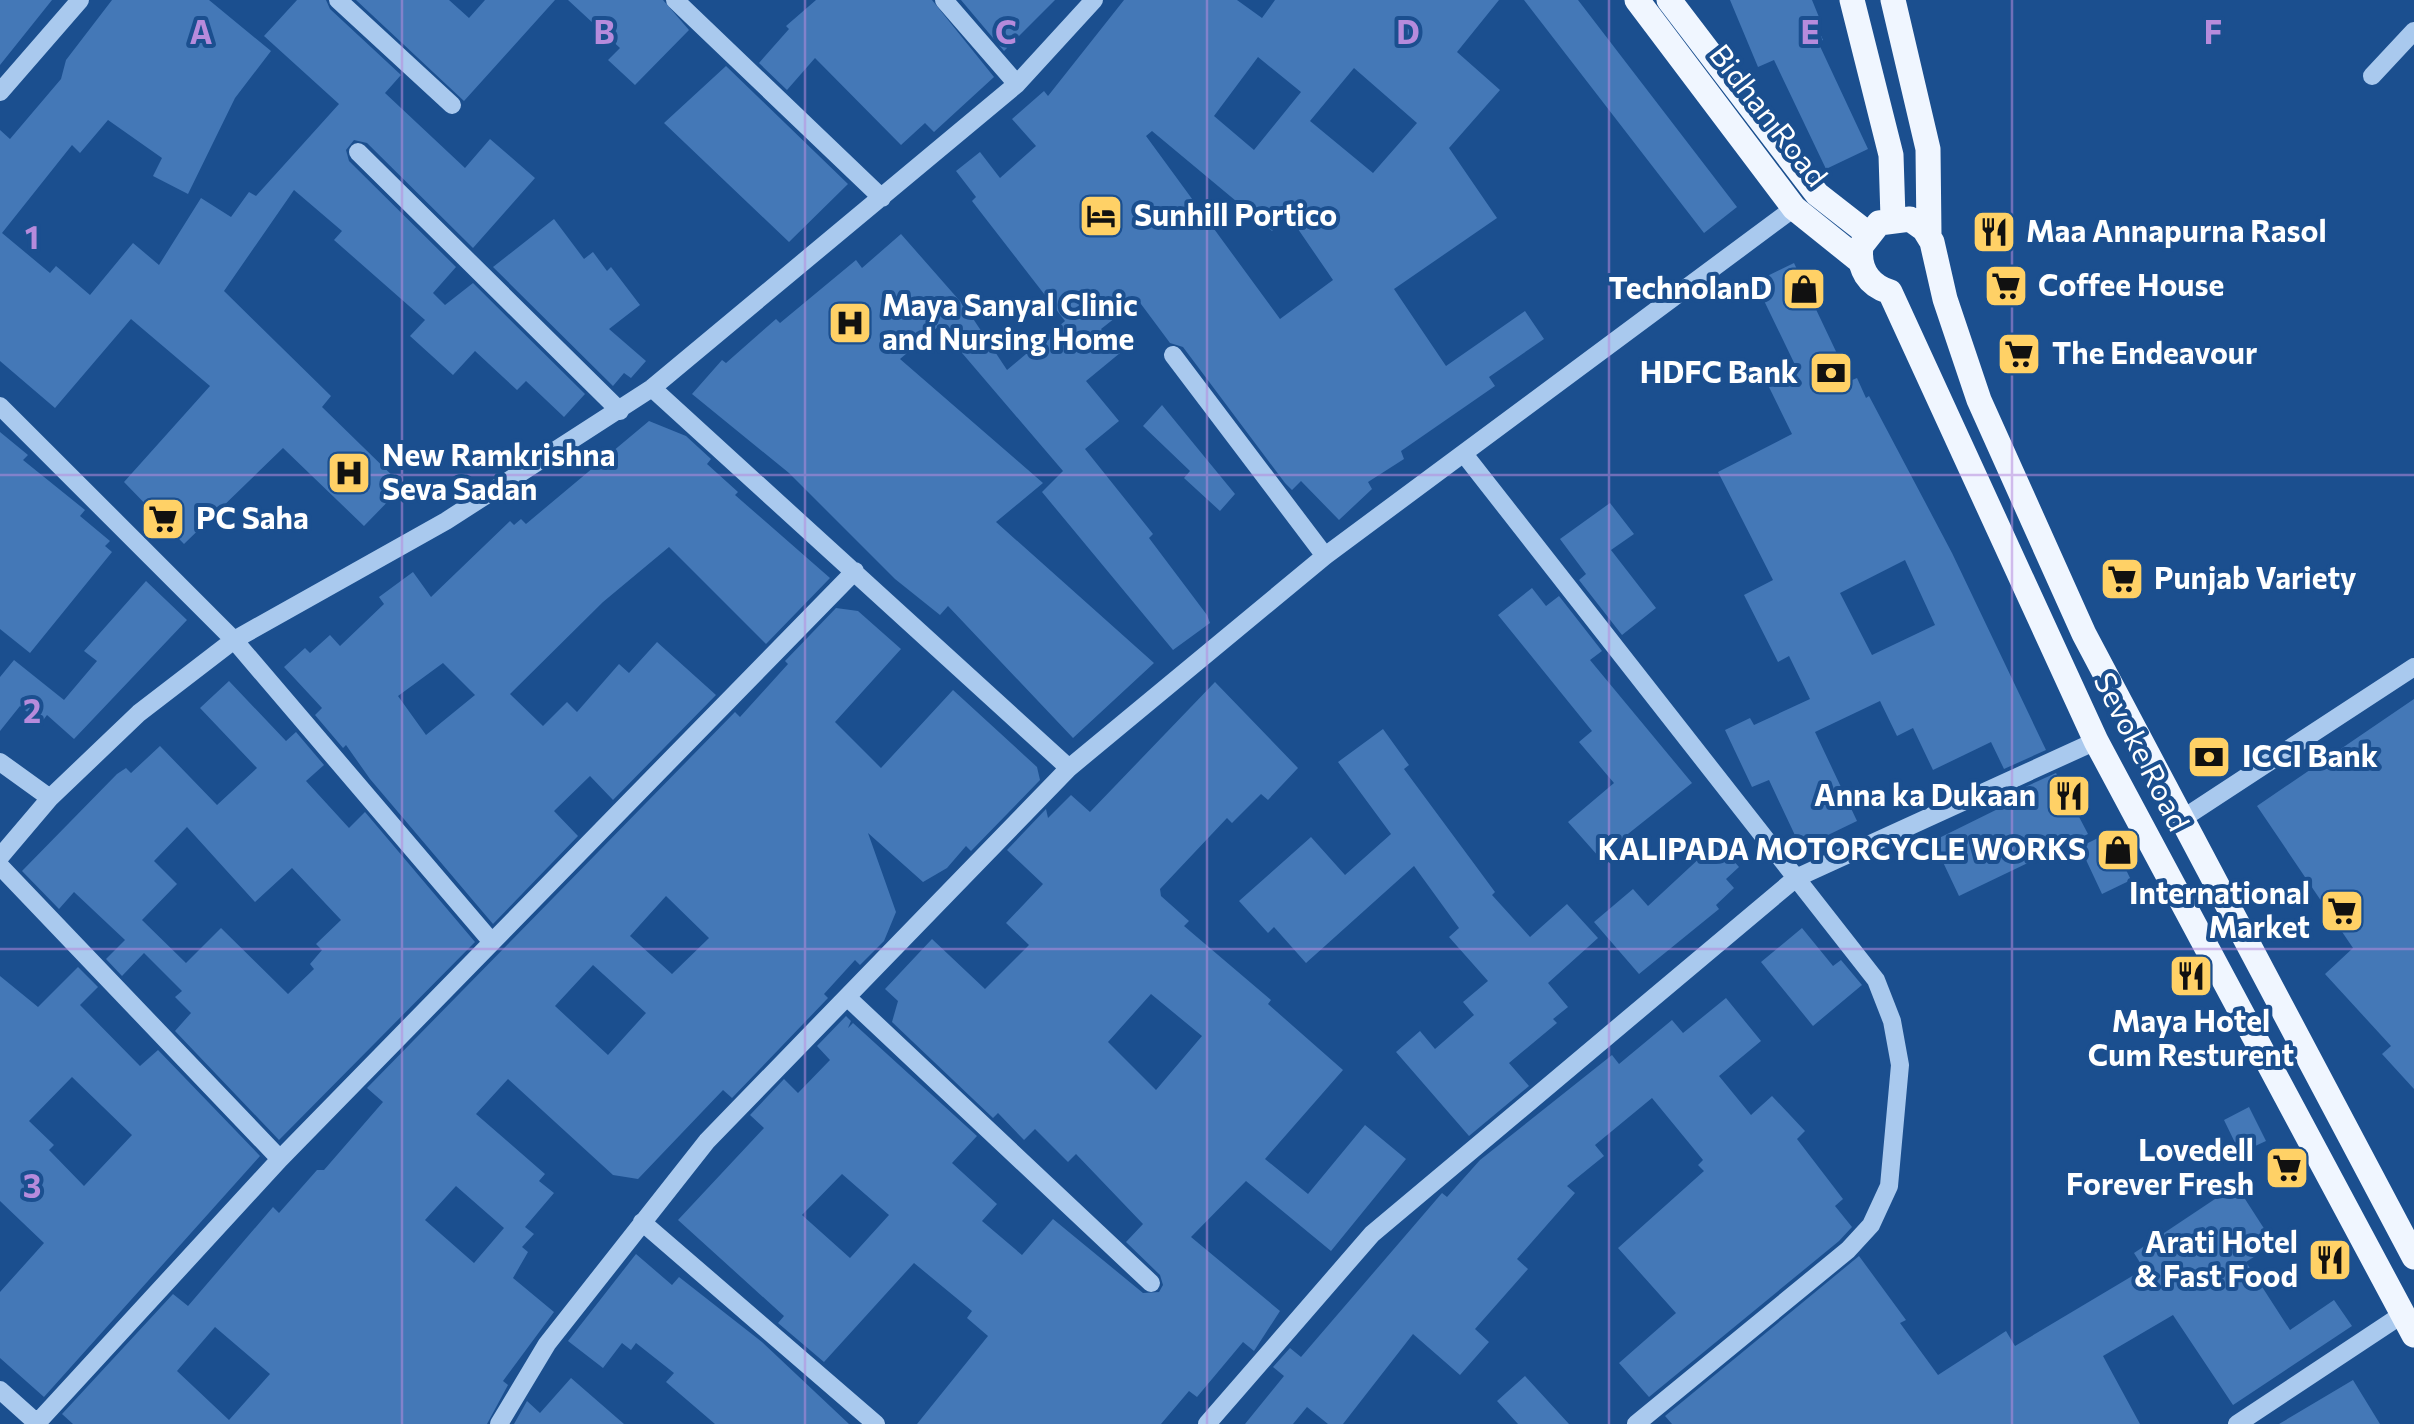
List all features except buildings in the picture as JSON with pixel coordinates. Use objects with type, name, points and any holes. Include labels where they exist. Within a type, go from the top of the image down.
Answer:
[{"type":"main road","name":"Bidhan Road","points":[[1636,0],[1794,208],[1860,261],[1870,281],[1890,292]]},
{"type":"main road","name":"Bidhan Road","points":[[1669,0],[1817,194],[1868,233]]},
{"type":"main road","points":[[1852,0],[1891,155],[1894,218]]},
{"type":"main road","points":[[1893,0],[1928,149],[1929,235]]},
{"type":"main road","points":[[1794,208],[1817,194]]},
{"type":"main road","points":[[1860,261],[1868,233],[1894,218],[1910,220],[1929,235]]},
{"type":"main road","name":"Sevoke Road","points":[[1929,235],[1934,262],[1979,400],[2084,634],[2414,1257]]},
{"type":"main road","name":"Sevoke Road","points":[[1890,292],[2096,741],[2410,1319]]},
{"type":"street","points":[[0,92],[80,0]]},
{"type":"street","points":[[338,0],[452,105]]},
{"type":"street","points":[[676,0],[882,198]]},
{"type":"street","points":[[944,0],[1017,84]]},
{"type":"street","points":[[0,857],[50,798],[139,713],[234,640],[446,521],[652,388],[1017,84],[1094,0]]},
{"type":"street","points":[[2372,76],[2414,31]]},
{"type":"street","points":[[358,152],[620,411]]},
{"type":"street","points":[[500,1424],[546,1344],[706,1142],[1069,768],[1325,556],[1794,208]]},
{"type":"street","points":[[1173,355],[1325,556]]},
{"type":"street","points":[[652,388],[1069,768]]},
{"type":"street","points":[[0,406],[234,640],[491,941]]},
{"type":"street","points":[[1464,454],[1876,980],[1892,1020],[1900,1065],[1888,1186],[1860,1238],[1636,1424]]},
{"type":"street","points":[[0,1390],[38,1424],[280,1159],[855,571]]},
{"type":"street","points":[[2182,819],[2414,667]]},
{"type":"street","points":[[1208,1424],[1372,1234],[1796,878],[2096,741]]},
{"type":"street","points":[[0,762],[50,798]]},
{"type":"street","points":[[0,866],[280,1159]]},
{"type":"street","points":[[847,998],[1151,1282]]},
{"type":"street","points":[[642,1222],[876,1424]]},
{"type":"street","points":[[2236,1424],[2410,1319]]},
{"type":"place","name":"Sunhill Portico","points":[[1101,216]]},
{"type":"place","name":"Maa Annapurna Rasol","points":[[1994,232]]},
{"type":"place","name":"Coffee House","points":[[2006,286]]},
{"type":"place","name":"TechnolanD","points":[[1804,289]]},
{"type":"place","name":"Maya Sanyal Clinic and Nursing Home","points":[[850,323]]},
{"type":"place","name":"The Endeavour","points":[[2019,354]]},
{"type":"place","name":"HDFC Bank","points":[[1831,373]]},
{"type":"place","name":"New Ramkrishna Seva Sadan","points":[[349,473]]},
{"type":"place","name":"PC Saha","points":[[163,519]]},
{"type":"place","name":"Punjab Variety","points":[[2122,579]]},
{"type":"place","name":"ICCI Bank","points":[[2209,757]]},
{"type":"place","name":"Anna ka Dukaan","points":[[2069,796]]},
{"type":"place","name":"KALIPADA MOTORCYCLE WORKS","points":[[2118,850]]},
{"type":"place","name":"International Market","points":[[2342,911]]},
{"type":"place","name":"Maya Hotel Cum Resturent","points":[[2191,976]]},
{"type":"place","name":"Lovedell Forever Fresh","points":[[2287,1168]]},
{"type":"place","name":"Arati Hotel & Fast Food","points":[[2330,1260]]}]
